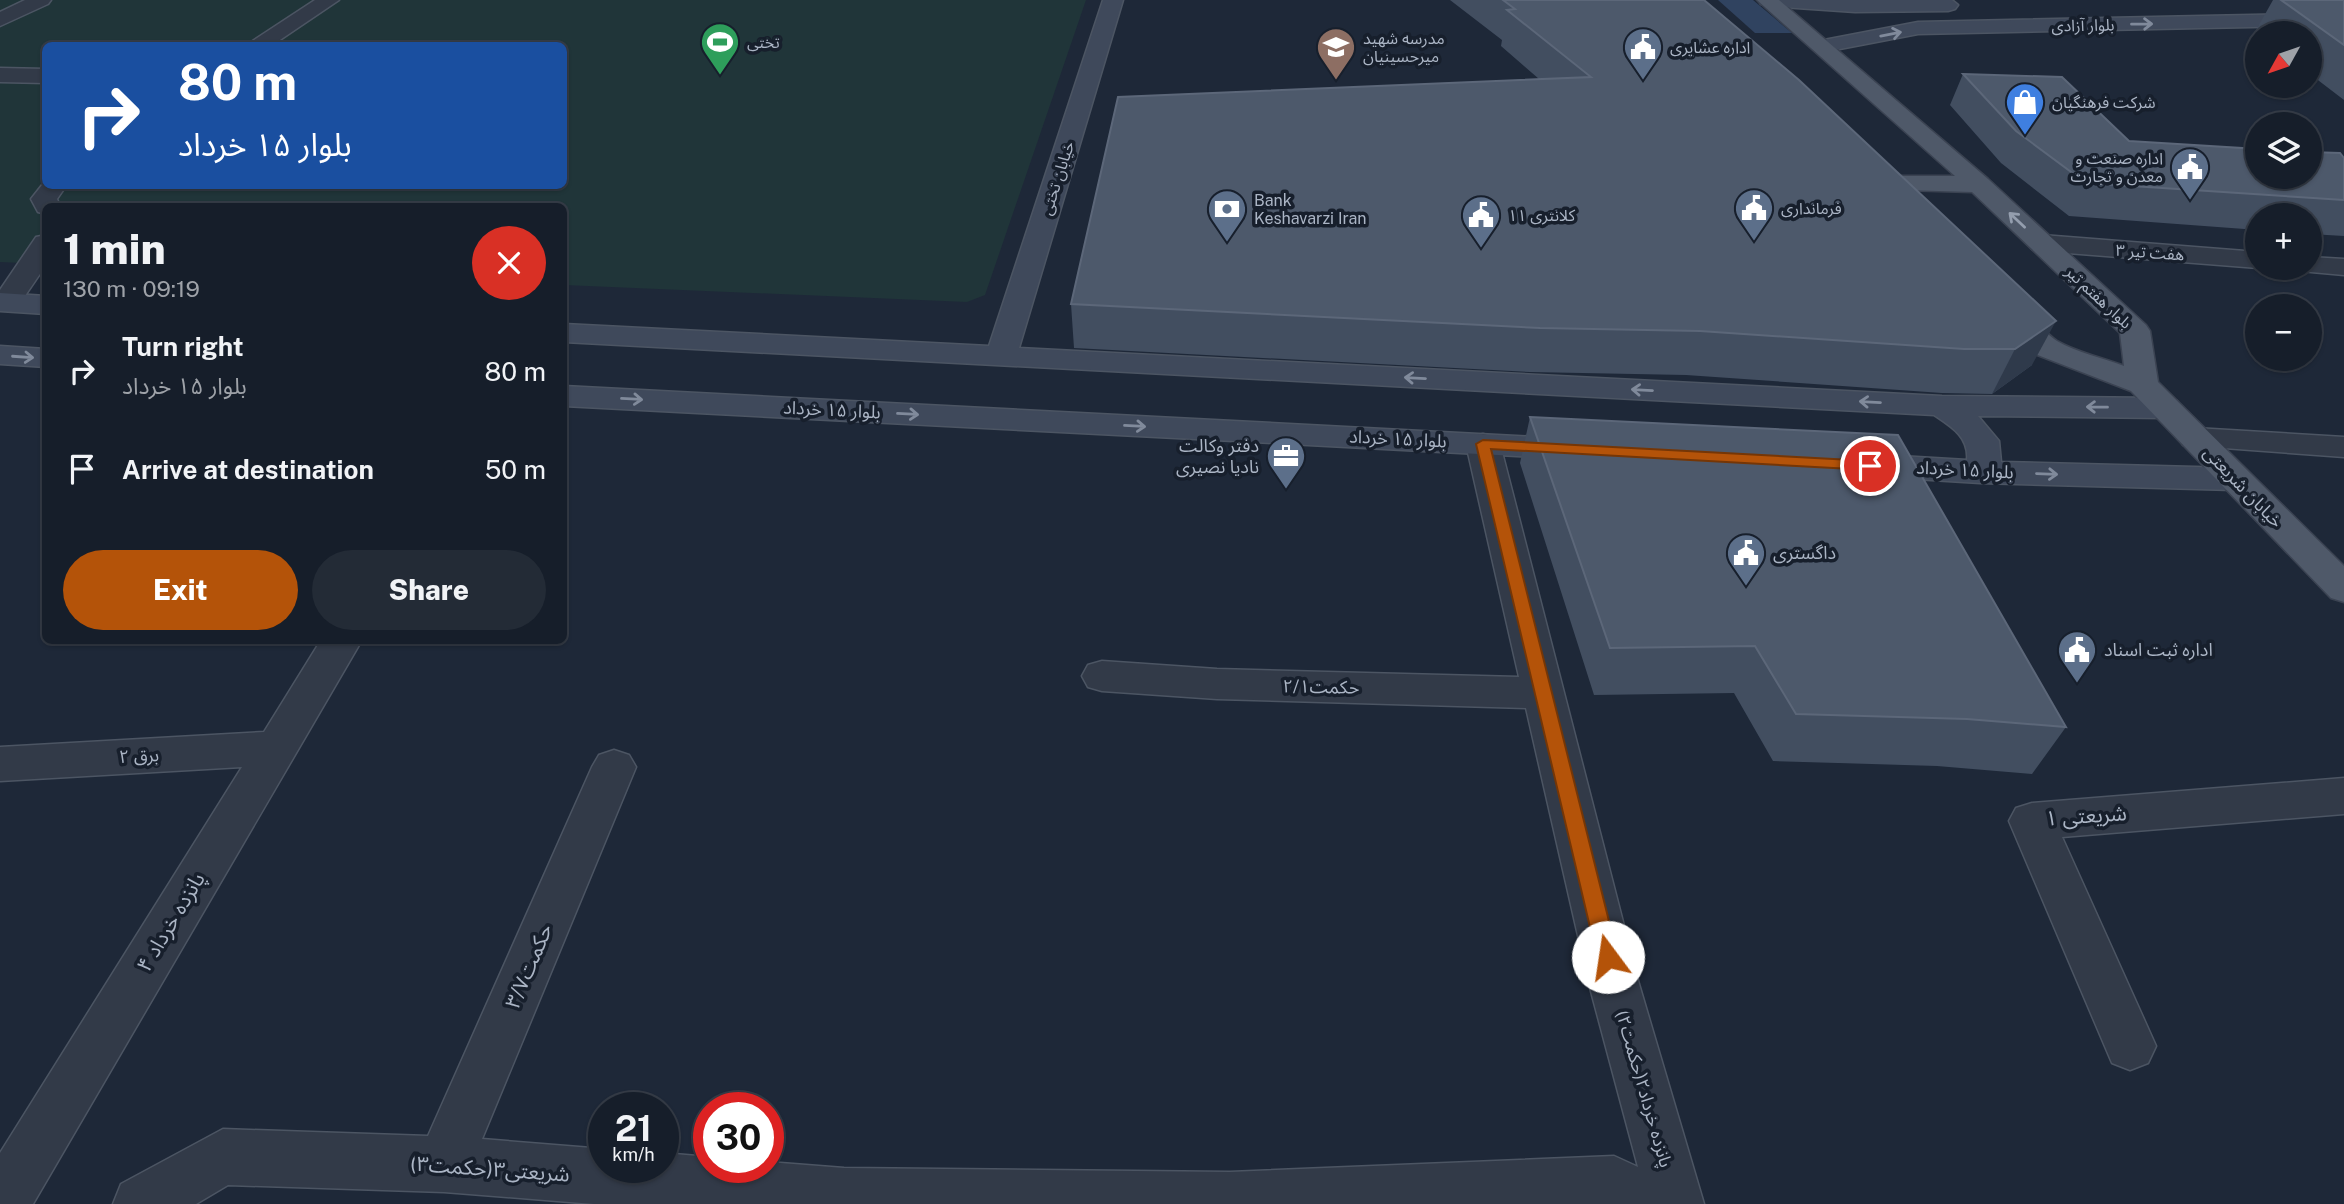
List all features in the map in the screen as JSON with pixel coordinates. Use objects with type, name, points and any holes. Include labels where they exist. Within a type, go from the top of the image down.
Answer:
[{"type":"main road","name":"خیابان تختی","points":[[1001,356],[1113,0]]},
{"type":"main road","points":[[1768,0],[1854,6],[1964,4]]},
{"type":"main road","name":"بلوار هفتم تیر","points":[[1768,0],[1824,46],[1979,184],[2135,331],[2153,396]]},
{"type":"main road","name":"بلوار آزادی","points":[[1824,46],[1918,28],[2344,19]]},
{"type":"main road","points":[[1860,165],[1908,213]]},
{"type":"main road","points":[[1879,184],[1979,184]]},
{"type":"main road","points":[[1987,290],[2046,347],[2153,396]]},
{"type":"main road","points":[[2,304],[42,305]]},
{"type":"main road","points":[[567,333],[1942,406],[2153,396]]},
{"type":"main road","points":[[0,355],[42,358]]},
{"type":"main road","name":"بلوار ۱۵ خرداد","points":[[567,396],[1607,451]]},
{"type":"main road","name":"خیابان شریعتی","points":[[2153,396],[2344,589]]},
{"type":"main road","points":[[1942,406],[1962,418],[1977,432],[1986,446],[1987,460],[1980,472]]},
{"type":"main road","name":"بلوار ۱۵ خرداد","points":[[1842,464],[1980,472],[2234,479]]},
{"type":"street","points":[[0,20],[41,0]]},
{"type":"street","points":[[261,42],[329,0]]},
{"type":"street","points":[[0,75],[42,76]]},
{"type":"street","name":"هفت تیر ۳","points":[[2042,243],[2245,259]]},
{"type":"street","points":[[2,304],[42,249]]},
{"type":"street","points":[[2322,266],[2344,267]]},
{"type":"street","points":[[2195,438],[2344,447]]},
{"type":"street","name":"پانزده خرداد۲(حکمت۲)","points":[[1483,444],[1541,693],[1614,984],[1676,1204]]},
{"type":"street","name":"پانزده خرداد ۴","points":[[1,1204],[340,644]]},
{"type":"street","name":"حکمت۲/۱","points":[[1102,676],[1217,684],[1541,693]]},
{"type":"street","name":"برق ۲","points":[[0,764],[277,748]]},
{"type":"street","name":"حکمت۳/۷","points":[[444,1164],[614,767]]},
{"type":"street","name":"شریعتی ۱","points":[[2130,1046],[2032,821],[2344,796]]},
{"type":"street","name":"شریعتی۳(حکمت۳)","points":[[141,1204],[223,1157],[444,1164],[843,1200],[1230,1202],[1614,1184],[1643,1204]]},
{"type":"green space","points":[[0,0],[1086,0],[985,295],[967,302],[567,285],[567,203],[42,203],[42,264],[0,262]]},
{"type":"water","points":[[1718,0],[1753,0],[1792,33],[1755,33]]},
{"type":"building","points":[[1503,0],[1704,0],[1799,80],[2056,321],[2015,349],[1964,349],[1700,331],[1540,328],[1071,304],[1118,97],[1591,77],[1507,10],[1515,9]]},
{"type":"building","points":[[2281,0],[2344,0],[2344,45],[2322,29],[2322,21],[2310,21]]},
{"type":"building","points":[[1963,74],[2062,77],[2129,141],[2245,148],[2245,189],[2322,189],[2322,152],[2340,153],[2344,158],[2344,200],[2086,183],[2016,131]]},
{"type":"building","name":"داگستری","points":[[1530,417],[1898,435],[2066,727],[1967,719],[1796,714],[1755,646],[1610,648]]},
{"type":"place","name":"تختی","points":[[720,76]]},
{"type":"place","name":"مدرسه شهید میرحسینیان","points":[[1336,81]]},
{"type":"place","name":"اداره عشایری","points":[[1643,81]]},
{"type":"place","name":"شرکت فرهنگیان","points":[[2025,136]]},
{"type":"place","name":"اداره صنعت و معدن و تجارت","points":[[2190,201]]},
{"type":"place","name":"فرمانداری","points":[[1754,242]]},
{"type":"place","name":"Bank Keshavarzi Iran","points":[[1227,243]]},
{"type":"place","name":"کلانتری ۱۱","points":[[1481,249]]},
{"type":"place","name":"دفتر وکالت نادیا نصیری","points":[[1286,490]]},
{"type":"place","name":"داگستری","points":[[1746,587]]},
{"type":"place","name":"اداره ثبت اسناد","points":[[2077,684]]},
{"type":"route","points":[[1608,957],[1541,693],[1483,444],[1870,466]]}]
